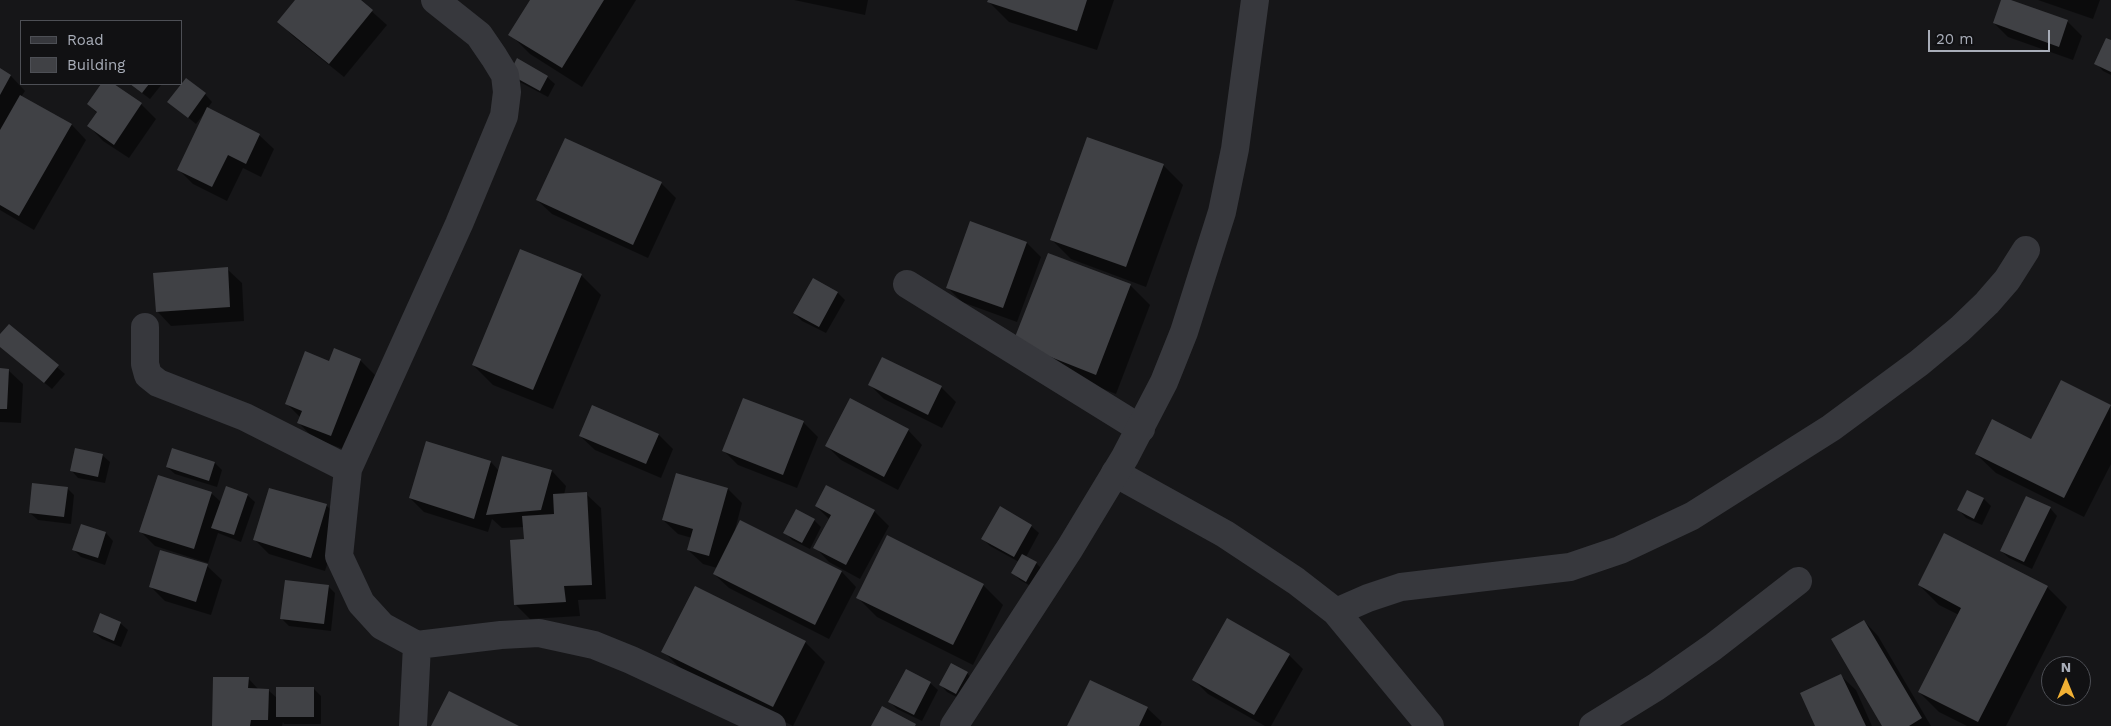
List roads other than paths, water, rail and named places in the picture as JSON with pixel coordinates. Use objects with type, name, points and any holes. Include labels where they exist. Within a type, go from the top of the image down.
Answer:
[{"type":"street","points":[[435,0],[479,35],[505,75],[507,92],[504,116],[459,224],[348,469],[339,556],[361,603],[382,626],[417,645],[501,635],[539,633],[570,639],[631,660],[772,726]]},
{"type":"street","points":[[954,726],[1070,548],[1140,430],[1164,382],[1184,332],[1222,212],[1235,149],[1255,0]]},
{"type":"street","points":[[1336,612],[1368,598],[1402,587],[1570,567],[1620,550],[1692,516],[1830,428],[1919,363],[1960,329],[1987,303],[2007,280],[2026,250]]},
{"type":"street","points":[[907,284],[1140,430]]},
{"type":"street","points":[[145,327],[145,364],[148,375],[158,383],[244,417],[348,469]]},
{"type":"street","points":[[1115,473],[1225,534],[1296,581],[1336,612],[1430,726]]},
{"type":"street","points":[[1593,726],[1656,687],[1713,647],[1798,581]]},
{"type":"street","points":[[414,726],[417,645]]}]
